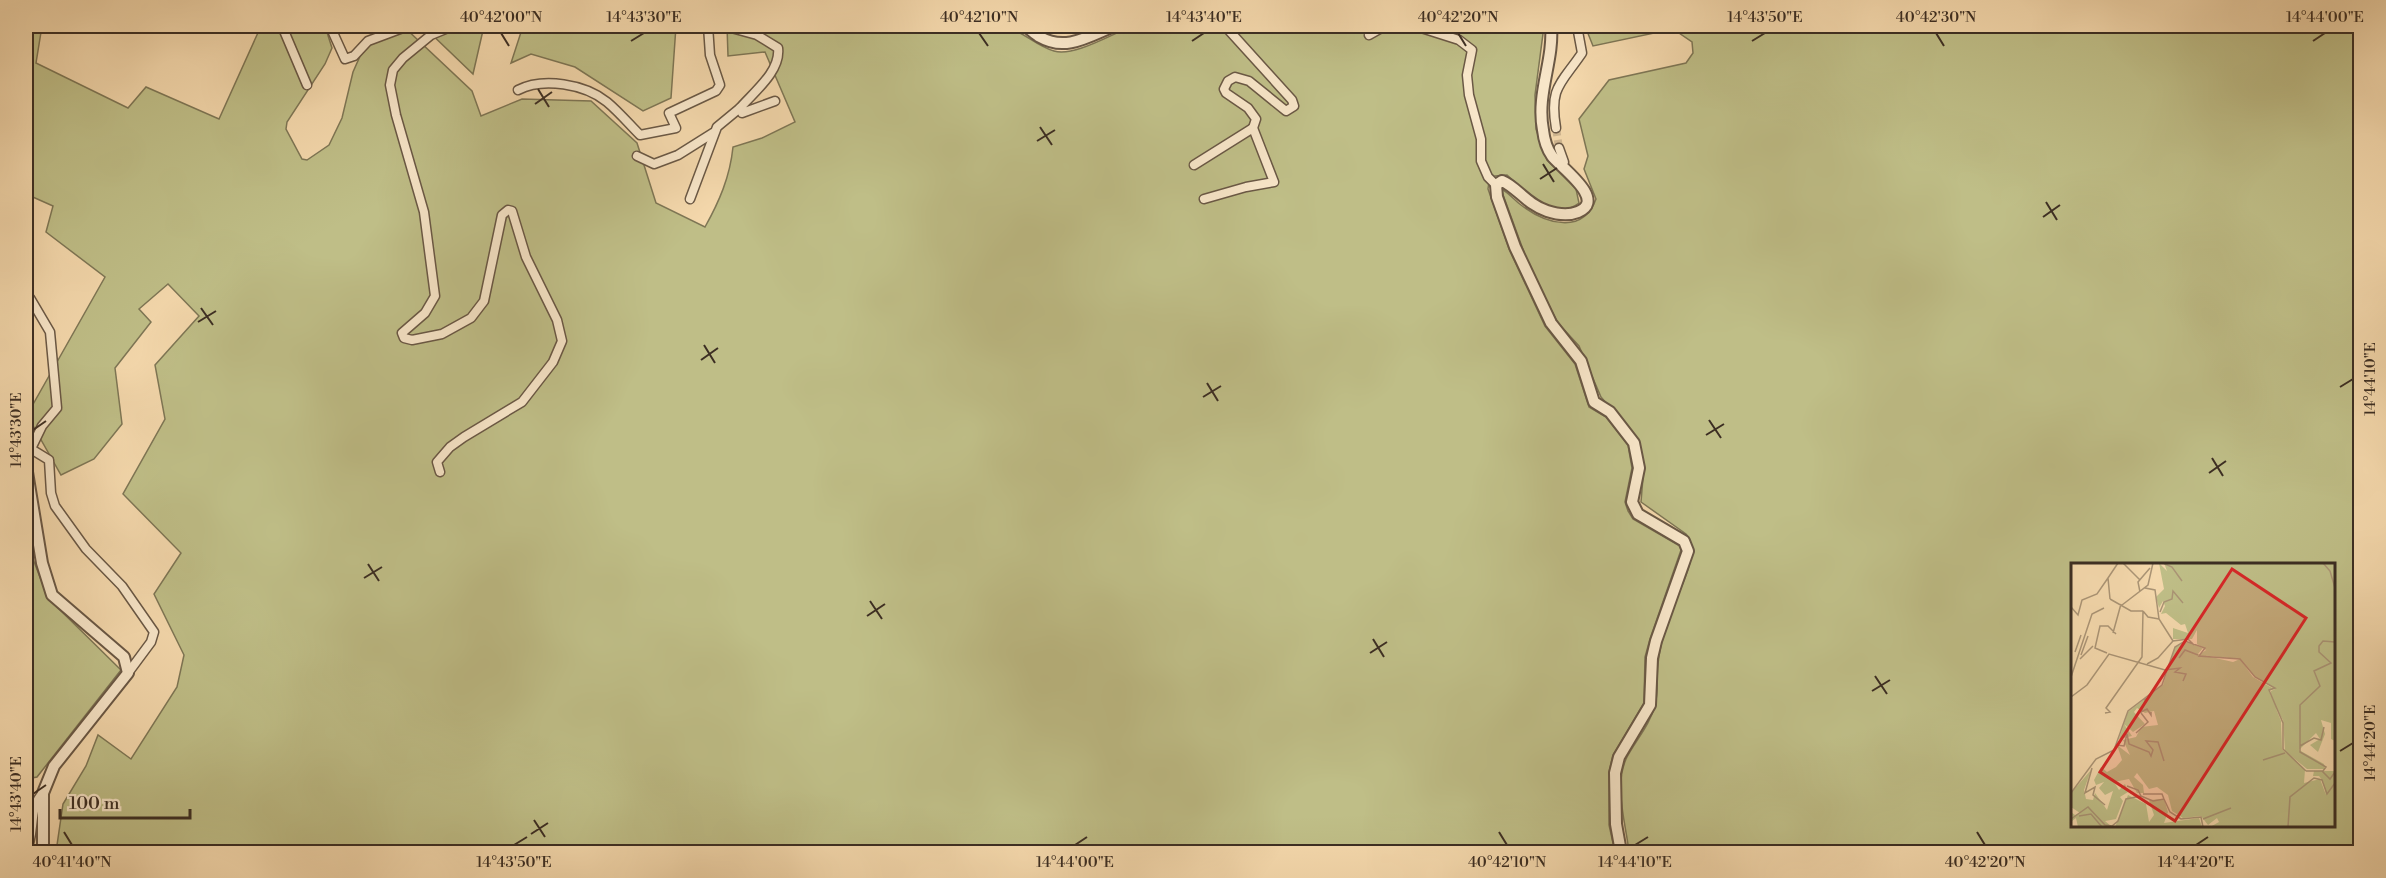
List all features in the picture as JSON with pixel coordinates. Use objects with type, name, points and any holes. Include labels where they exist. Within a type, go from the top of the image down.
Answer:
[{"type":"street","points":[[282,26],[307,85]]},
{"type":"street","points":[[330,26],[345,59],[354,56],[368,41],[408,26]]},
{"type":"street","points":[[440,472],[437,462],[450,447],[522,402],[554,362],[562,340],[557,320],[526,257],[512,211],[507,210],[502,215],[484,301],[471,318],[442,334],[412,340],[404,338],[402,333],[425,313],[435,296],[433,267],[423,212],[390,85],[393,70],[403,58],[431,34],[453,26]]},
{"type":"street","points":[[518,90],[528,85],[548,82],[587,91],[605,101],[640,135],[676,128],[669,113],[716,91],[720,84],[710,55],[708,26]]},
{"type":"street","points":[[690,199],[717,127],[740,108],[776,66],[779,57],[778,48],[757,35],[724,26]]},
{"type":"street","points":[[1025,26],[1040,37],[1057,44],[1074,43],[1114,26]]},
{"type":"street","points":[[1194,165],[1253,128],[1256,119],[1248,108],[1231,98],[1224,89],[1231,78],[1249,81],[1286,111],[1294,106],[1225,26]]},
{"type":"street","points":[[1369,35],[1385,26]]},
{"type":"street","points":[[1415,26],[1459,40],[1472,50],[1467,75],[1469,95],[1481,139],[1481,161],[1488,177],[1496,185],[1497,197],[1515,247],[1551,323],[1581,361],[1594,402],[1610,412],[1634,443],[1639,468],[1632,502],[1633,508],[1638,514],[1687,544],[1688,551],[1652,658],[1650,705],[1619,758],[1615,773],[1616,824],[1621,852]]},
{"type":"street","points":[[1496,185],[1504,181],[1529,203],[1557,214],[1576,213],[1586,206],[1586,193],[1575,177],[1548,149],[1541,112],[1551,26]]},
{"type":"street","points":[[1556,128],[1554,114],[1556,91],[1566,71],[1582,53],[1577,26]]},
{"type":"street","points":[[740,108],[742,113],[775,101]]},
{"type":"street","points":[[1204,199],[1274,182],[1253,128]]},
{"type":"street","points":[[637,156],[654,164],[678,155],[715,132]]},
{"type":"street","points":[[1559,148],[1564,162],[1561,165]]},
{"type":"street","points":[[26,459],[42,426],[57,408],[50,332],[30,298]]},
{"type":"street","points":[[31,449],[49,460],[51,493],[56,506],[72,531],[122,586],[154,632],[151,642],[128,673],[54,766],[43,793],[43,852]]},
{"type":"street","points":[[26,466],[42,563],[52,595],[124,657],[128,673]]},
{"type":"street","points":[[26,851],[33,835],[33,819],[38,798],[43,793]]},
{"type":"shaded area","points":[[26,26],[42,26],[36,63],[128,108],[146,87],[219,119],[261,26],[325,26],[332,48],[325,64],[287,122],[286,129],[302,159],[307,160],[329,145],[342,118],[353,72],[361,54],[382,26],[403,26],[472,91],[481,116],[522,99],[591,101],[637,143],[656,203],[705,227],[723,189],[733,147],[762,138],[795,122],[765,52],[728,56],[727,26],[1004,26],[1047,49],[1063,52],[1083,48],[1133,26],[1544,26],[1535,95],[1536,129],[1547,160],[1576,189],[1579,203],[1570,208],[1560,209],[1550,206],[1540,202],[1507,175],[1495,176],[1489,182],[1488,189],[1509,249],[1545,326],[1575,364],[1589,407],[1606,417],[1628,445],[1632,468],[1625,502],[1628,511],[1633,519],[1680,546],[1681,550],[1645,657],[1644,703],[1613,755],[1609,772],[1609,825],[1615,852],[56,852],[63,804],[86,766],[98,735],[131,759],[177,687],[184,655],[154,594],[181,553],[123,494],[165,419],[155,365],[199,316],[168,284],[139,309],[151,322],[115,368],[122,424],[94,459],[61,475],[27,415],[105,277],[46,232],[53,206],[26,194]]},
{"type":"shaded area","points":[[423,26],[484,26],[473,74]]},
{"type":"shaded area","points":[[523,26],[676,26],[671,98],[643,111],[575,67],[531,54],[511,63]]},
{"type":"shaded area","points":[[1585,26],[2360,26],[2360,852],[1629,852],[1621,792],[1623,768],[1653,712],[1657,695],[1657,669],[1661,647],[1689,565],[1690,541],[1686,534],[1641,502],[1644,465],[1637,439],[1601,397],[1579,346],[1558,323],[1529,266],[1502,192],[1503,190],[1531,212],[1552,221],[1573,222],[1582,218],[1596,199],[1584,169],[1588,156],[1579,119],[1609,80],[1686,63],[1693,53],[1692,42],[1673,29],[1593,46]]},
{"type":"shaded area","points":[[33,559],[48,598],[121,670],[37,777],[26,779],[26,567]]},
{"type":"tunnel","points":[[1556,128],[1559,148]]}]
